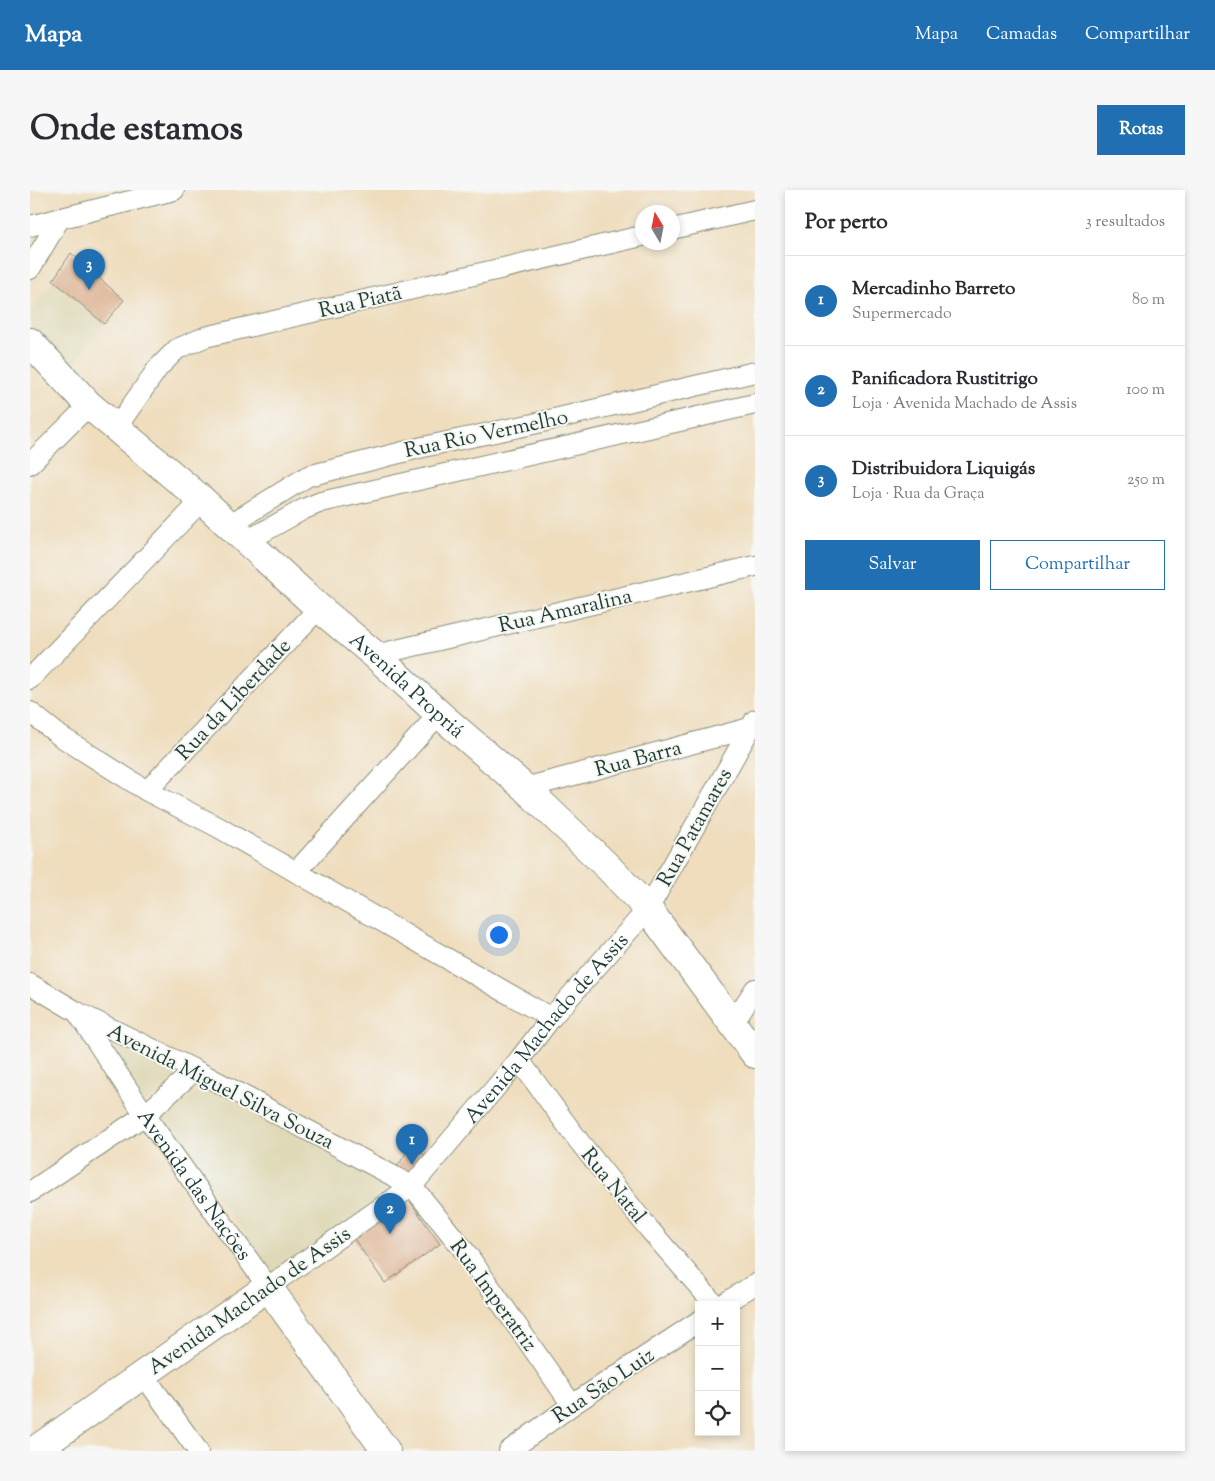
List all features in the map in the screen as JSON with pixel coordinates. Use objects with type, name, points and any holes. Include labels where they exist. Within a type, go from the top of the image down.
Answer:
[{"type":"street","points":[[30,226],[174,190]]},
{"type":"street","points":[[680,227],[755,210]]},
{"type":"street","points":[[30,269],[60,218]]},
{"type":"street","name":"Rua Piatã","points":[[116,428],[158,368],[177,348],[205,337],[635,238]]},
{"type":"street","name":"Avenida Propriá","points":[[30,342],[89,405],[202,500],[318,608],[375,655],[439,714],[525,788],[607,866],[648,909],[755,1054]]},
{"type":"street","name":"Rua Rio Vermelho","points":[[238,533],[308,476],[414,449],[533,424],[755,372]]},
{"type":"street","name":"Rua Rio Vermelho","points":[[238,533],[322,502],[755,404]]},
{"type":"street","points":[[30,464],[89,405]]},
{"type":"street","points":[[30,679],[202,500]]},
{"type":"street","name":"Rua Amaralina","points":[[375,655],[755,566]]},
{"type":"street","name":"Rua da Liberdade","points":[[147,790],[318,608]]},
{"type":"street","points":[[30,712],[60,736],[147,790],[216,826],[551,1018]]},
{"type":"street","points":[[296,872],[439,714]]},
{"type":"street","name":"Rua Barra","points":[[525,788],[752,724]]},
{"type":"street","name":"Rua Patamares","points":[[648,909],[752,724]]},
{"type":"street","name":"Avenida Machado de Assis","points":[[34,1451],[412,1186],[519,1060],[551,1018],[648,909]]},
{"type":"street","points":[[733,1023],[755,989]]},
{"type":"street","name":"Avenida Miguel Silva Souza","points":[[34,992],[195,1070],[412,1186]]},
{"type":"street","name":"Avenida das Nações","points":[[77,1012],[145,1114],[386,1451]]},
{"type":"street","name":"Rua Natal","points":[[519,1060],[578,1140],[643,1221],[712,1301]]},
{"type":"street","points":[[30,1192],[145,1114],[195,1070]]},
{"type":"street","name":"Rua Imperatriz","points":[[412,1186],[466,1254],[572,1406]]},
{"type":"street","points":[[728,1301],[755,1284]]},
{"type":"street","name":"Rua São Luiz","points":[[509,1451],[695,1323]]},
{"type":"street","points":[[143,1374],[198,1451]]},
{"type":"shaded area","points":[[53,280],[104,324],[68,371],[30,337],[30,313]]},
{"type":"shaded area","points":[[90,1023],[183,1070],[144,1105]]},
{"type":"shaded area","points":[[213,1080],[402,1184],[272,1272],[162,1119]]},
{"type":"building","points":[[71,253],[124,300],[104,324],[53,280]]},
{"type":"building","points":[[411,1146],[426,1156],[412,1177],[397,1167]]},
{"type":"building","points":[[409,1200],[440,1244],[385,1283],[354,1239]]},
{"type":"place","name":"Distribuidora Liquigás","points":[[89,290]]},
{"type":"place","name":"Mercadinho Barreto","points":[[412,1165]]},
{"type":"place","name":"Panificadora Rustitrigo","points":[[390,1234]]}]
